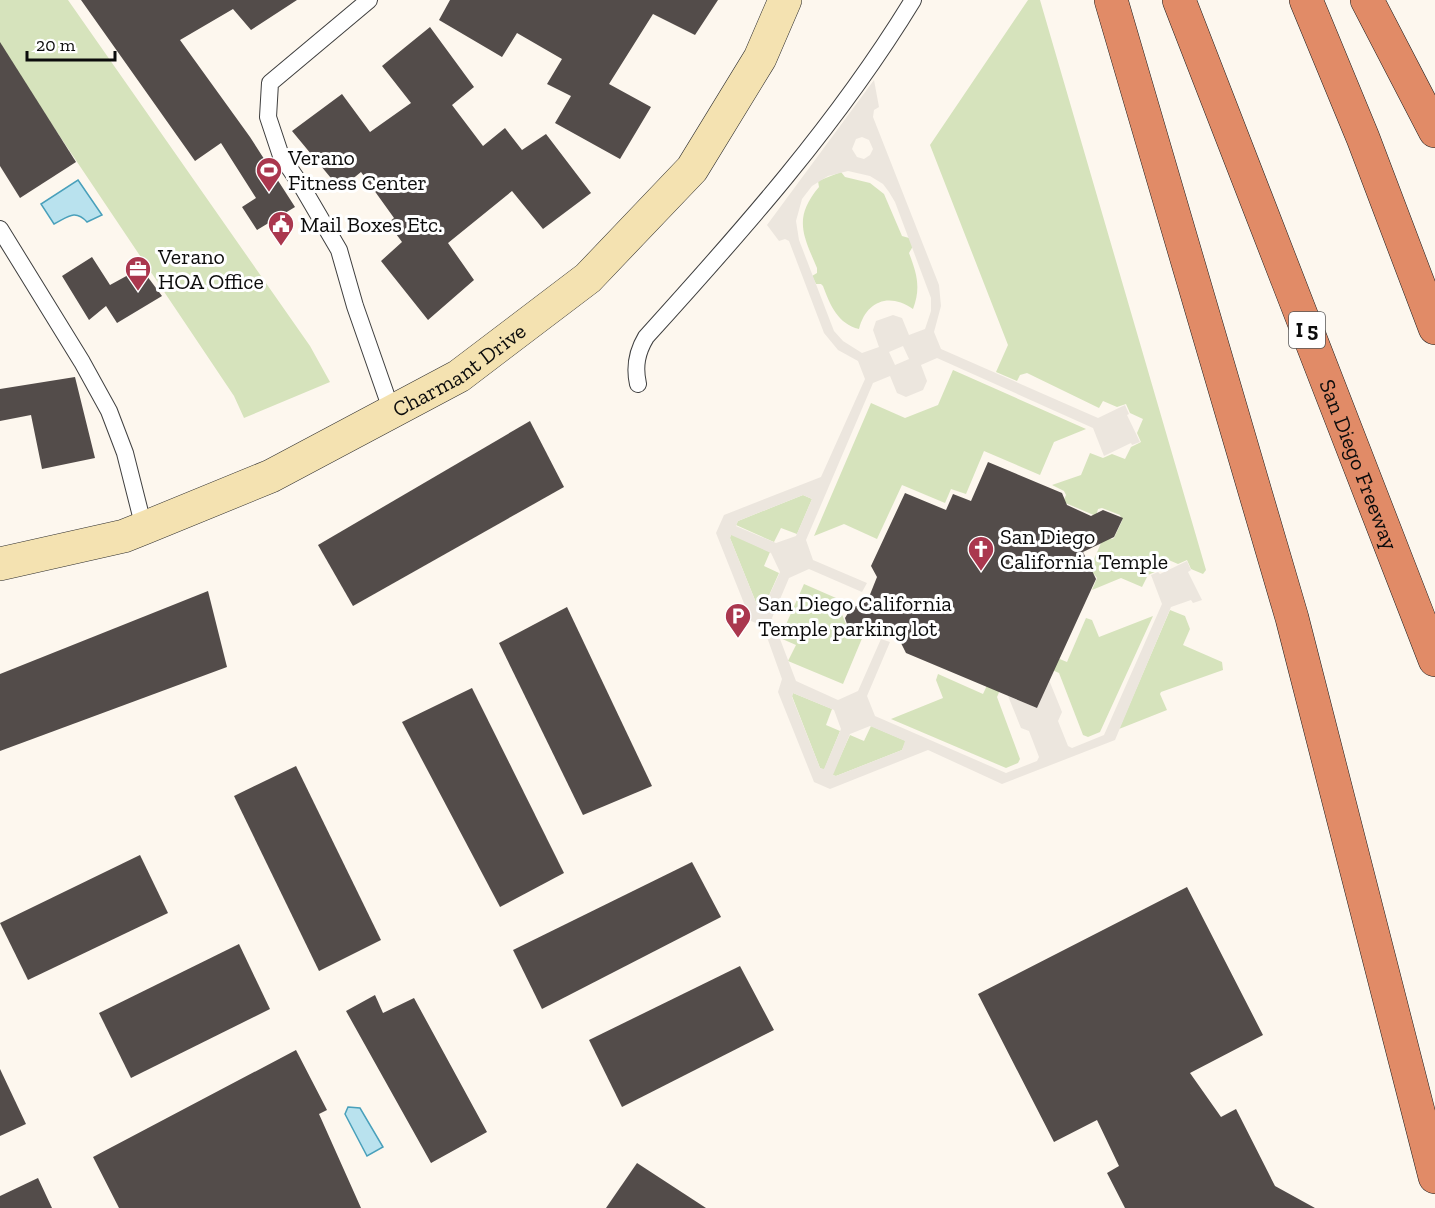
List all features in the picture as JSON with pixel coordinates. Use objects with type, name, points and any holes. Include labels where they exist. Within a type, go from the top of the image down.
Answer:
[{"type":"highway","points":[[1111,0],[1292,618],[1435,1178]]},
{"type":"highway","name":"San Diego Freeway","points":[[1179,0],[1435,660]]},
{"type":"highway","points":[[1306,0],[1363,138],[1435,328]]},
{"type":"highway","points":[[1367,0],[1435,131]]},
{"type":"street","name":"Charmant Drive","points":[[0,564],[124,536],[271,476],[459,376],[588,278],[692,169],[760,58],[785,0]]},
{"type":"lane","points":[[369,0],[270,83],[268,117],[280,156],[301,185],[339,250],[355,306],[392,412]]},
{"type":"lane","points":[[638,384],[635,368],[637,355],[646,337],[781,185],[845,104],[890,39],[913,0]]},
{"type":"lane","points":[[0,230],[82,362],[109,411],[125,453],[144,528]]},
{"type":"green space","points":[[0,0],[68,0],[310,346],[330,382],[244,418],[234,396],[0,47]]},
{"type":"green space","points":[[1028,0],[1040,0],[1206,570],[1203,574],[1191,569],[1187,560],[1178,564],[1164,558],[1157,571],[1148,575],[1142,587],[1121,578],[1092,590],[1097,578],[1089,571],[1104,536],[1114,538],[1122,521],[1120,515],[1102,508],[1098,509],[1096,516],[1063,502],[1066,495],[1064,491],[1052,485],[1081,475],[1090,453],[1103,458],[1112,454],[1125,459],[1131,447],[1141,442],[1137,433],[1143,419],[1130,413],[1126,404],[1117,407],[1103,401],[1099,408],[1027,373],[1020,375],[1017,381],[996,372],[1008,345],[930,145]]},
{"type":"green space","points":[[841,172],[845,177],[870,183],[884,194],[902,236],[909,238],[913,246],[909,253],[916,274],[917,288],[913,309],[895,301],[880,302],[867,312],[859,329],[840,318],[832,307],[823,286],[816,284],[812,276],[817,273],[817,268],[803,227],[806,208],[819,187],[818,181]]},
{"type":"green space","points":[[953,370],[1086,429],[1054,442],[1040,475],[984,451],[966,494],[951,489],[945,503],[902,485],[877,539],[844,524],[814,536],[871,403],[905,418],[938,405]]},
{"type":"green space","points":[[803,495],[812,499],[797,534],[781,528],[774,542],[736,525],[738,521]]},
{"type":"green space","points":[[731,534],[770,552],[764,566],[779,573],[762,611],[759,610],[730,538]]},
{"type":"green space","points":[[804,584],[852,605],[841,612],[852,639],[863,636],[843,684],[788,661],[796,645],[780,638]]},
{"type":"green space","points":[[1170,610],[1185,616],[1190,629],[1183,645],[1222,662],[1223,670],[1161,692],[1167,710],[1119,729]]},
{"type":"green space","points":[[1153,616],[1100,732],[1088,737],[1083,735],[1059,673],[1018,655],[1023,644],[1067,662],[1086,618],[1092,620],[1099,637]]},
{"type":"green space","points":[[1003,651],[1015,656],[997,697],[1020,759],[1018,763],[1006,768],[891,719],[943,698],[936,680],[938,674],[983,694]]},
{"type":"green space","points":[[793,693],[832,709],[826,725],[840,731],[824,770],[820,768],[792,696]]},
{"type":"green space","points":[[871,726],[906,741],[902,750],[836,776],[832,775],[850,735],[864,741]]},
{"type":"shaded area","points":[[874,80],[879,107],[874,110],[873,117],[939,285],[941,306],[934,332],[941,349],[1098,418],[1125,405],[1129,414],[1127,415],[1140,442],[1132,445],[1131,443],[1104,456],[1093,428],[937,358],[921,365],[927,381],[923,390],[906,397],[897,393],[890,376],[873,383],[806,540],[813,560],[867,583],[862,592],[809,569],[789,578],[772,618],[796,681],[838,700],[858,691],[881,639],[890,642],[867,696],[875,716],[1006,773],[1037,761],[1039,757],[1029,731],[1021,728],[1008,696],[1037,708],[1049,680],[1062,712],[1058,721],[1068,746],[1072,748],[1104,735],[1162,604],[1151,575],[1158,572],[1160,574],[1187,561],[1191,570],[1188,572],[1202,600],[1193,603],[1191,600],[1171,607],[1115,740],[1002,784],[928,750],[830,789],[814,782],[778,692],[782,679],[763,626],[751,621],[716,533],[724,515],[821,477],[865,379],[858,361],[838,350],[824,333],[789,241],[785,239],[779,241],[767,225]],"holes":[[[862,137],[869,140],[873,149],[864,159],[857,157],[852,149],[856,139]],[[848,171],[870,176],[883,184],[895,202],[931,298],[931,311],[925,329],[909,335],[902,318],[893,315],[876,321],[873,330],[879,347],[862,353],[843,341],[834,331],[799,240],[796,221],[802,199],[812,186],[828,176]],[[903,346],[909,359],[895,365],[889,352]],[[803,495],[812,499],[796,536],[776,543],[736,526],[738,521]],[[731,535],[771,553],[780,572],[762,611],[759,610],[730,538]],[[793,693],[834,710],[841,729],[824,769],[820,768],[792,697]],[[870,726],[905,741],[902,750],[836,776],[833,775],[850,734]]]},
{"type":"water","points":[[78,180],[102,215],[87,222],[75,215],[54,224],[41,204]]},
{"type":"water","points":[[348,1107],[360,1108],[383,1147],[367,1156],[345,1114]]},
{"type":"building","points":[[81,0],[297,0],[251,30],[233,9],[180,40],[250,137],[295,207],[257,230],[242,207],[256,198],[221,143],[195,161]]},
{"type":"building","points":[[450,0],[718,0],[695,35],[653,14],[609,84],[651,107],[620,159],[555,123],[571,96],[547,84],[562,59],[517,33],[502,57],[439,20]]},
{"type":"building","points":[[430,27],[474,87],[452,105],[483,146],[505,128],[522,150],[546,134],[591,193],[543,229],[512,191],[448,243],[474,280],[428,320],[381,261],[402,242],[388,223],[394,218],[361,172],[340,189],[292,131],[342,94],[370,132],[411,103],[382,66]]},
{"type":"building","points":[[0,42],[76,162],[20,198],[0,166]]},
{"type":"building","points":[[92,257],[110,285],[141,268],[162,296],[117,323],[106,306],[89,320],[62,276]]},
{"type":"building","points":[[75,377],[95,458],[42,469],[31,415],[0,421],[0,389]]},
{"type":"building","points":[[530,421],[564,487],[353,606],[318,545]]},
{"type":"building","name":"San Diego California Temple","points":[[988,462],[1062,493],[1067,505],[1091,516],[1103,510],[1123,518],[1114,537],[1083,552],[1096,579],[1037,708],[906,653],[899,639],[879,630],[863,635],[849,630],[845,618],[851,608],[867,602],[877,577],[871,566],[905,493],[946,510],[953,494],[971,501]]},
{"type":"building","points":[[208,591],[227,667],[0,751],[0,674]]},
{"type":"building","points":[[567,607],[652,786],[583,815],[499,643]]},
{"type":"building","points":[[472,688],[564,873],[500,907],[402,722]]},
{"type":"building","points":[[296,766],[381,940],[319,971],[234,796]]},
{"type":"building","points":[[140,855],[168,913],[28,980],[0,923]]},
{"type":"building","points":[[692,862],[721,917],[542,1009],[513,950]]},
{"type":"building","points":[[1187,887],[1263,1035],[1190,1073],[1221,1117],[1236,1109],[1275,1186],[1315,1208],[1125,1208],[1107,1173],[1119,1166],[1097,1120],[1054,1142],[978,994]]},
{"type":"building","points":[[239,944],[270,1009],[131,1078],[99,1013]]},
{"type":"building","points":[[740,966],[774,1030],[622,1107],[589,1040]]},
{"type":"building","points":[[375,995],[383,1013],[414,998],[487,1132],[431,1163],[346,1011]]},
{"type":"building","points":[[296,1050],[327,1110],[319,1114],[361,1208],[119,1208],[93,1157]]},
{"type":"building","points":[[0,1069],[26,1124],[0,1136]]},
{"type":"building","points":[[637,1163],[706,1208],[606,1208]]},
{"type":"building","points":[[38,1178],[52,1208],[0,1208],[0,1196]]},
{"type":"place","name":"Verano Fitness Center","points":[[269,193]]},
{"type":"place","name":"Mail Boxes Etc.","points":[[281,247]]},
{"type":"place","name":"Verano HOA Office","points":[[138,292]]},
{"type":"place","name":"San Diego California Temple","points":[[981,572]]},
{"type":"place","name":"San Diego California Temple parking lot","points":[[738,639]]}]
